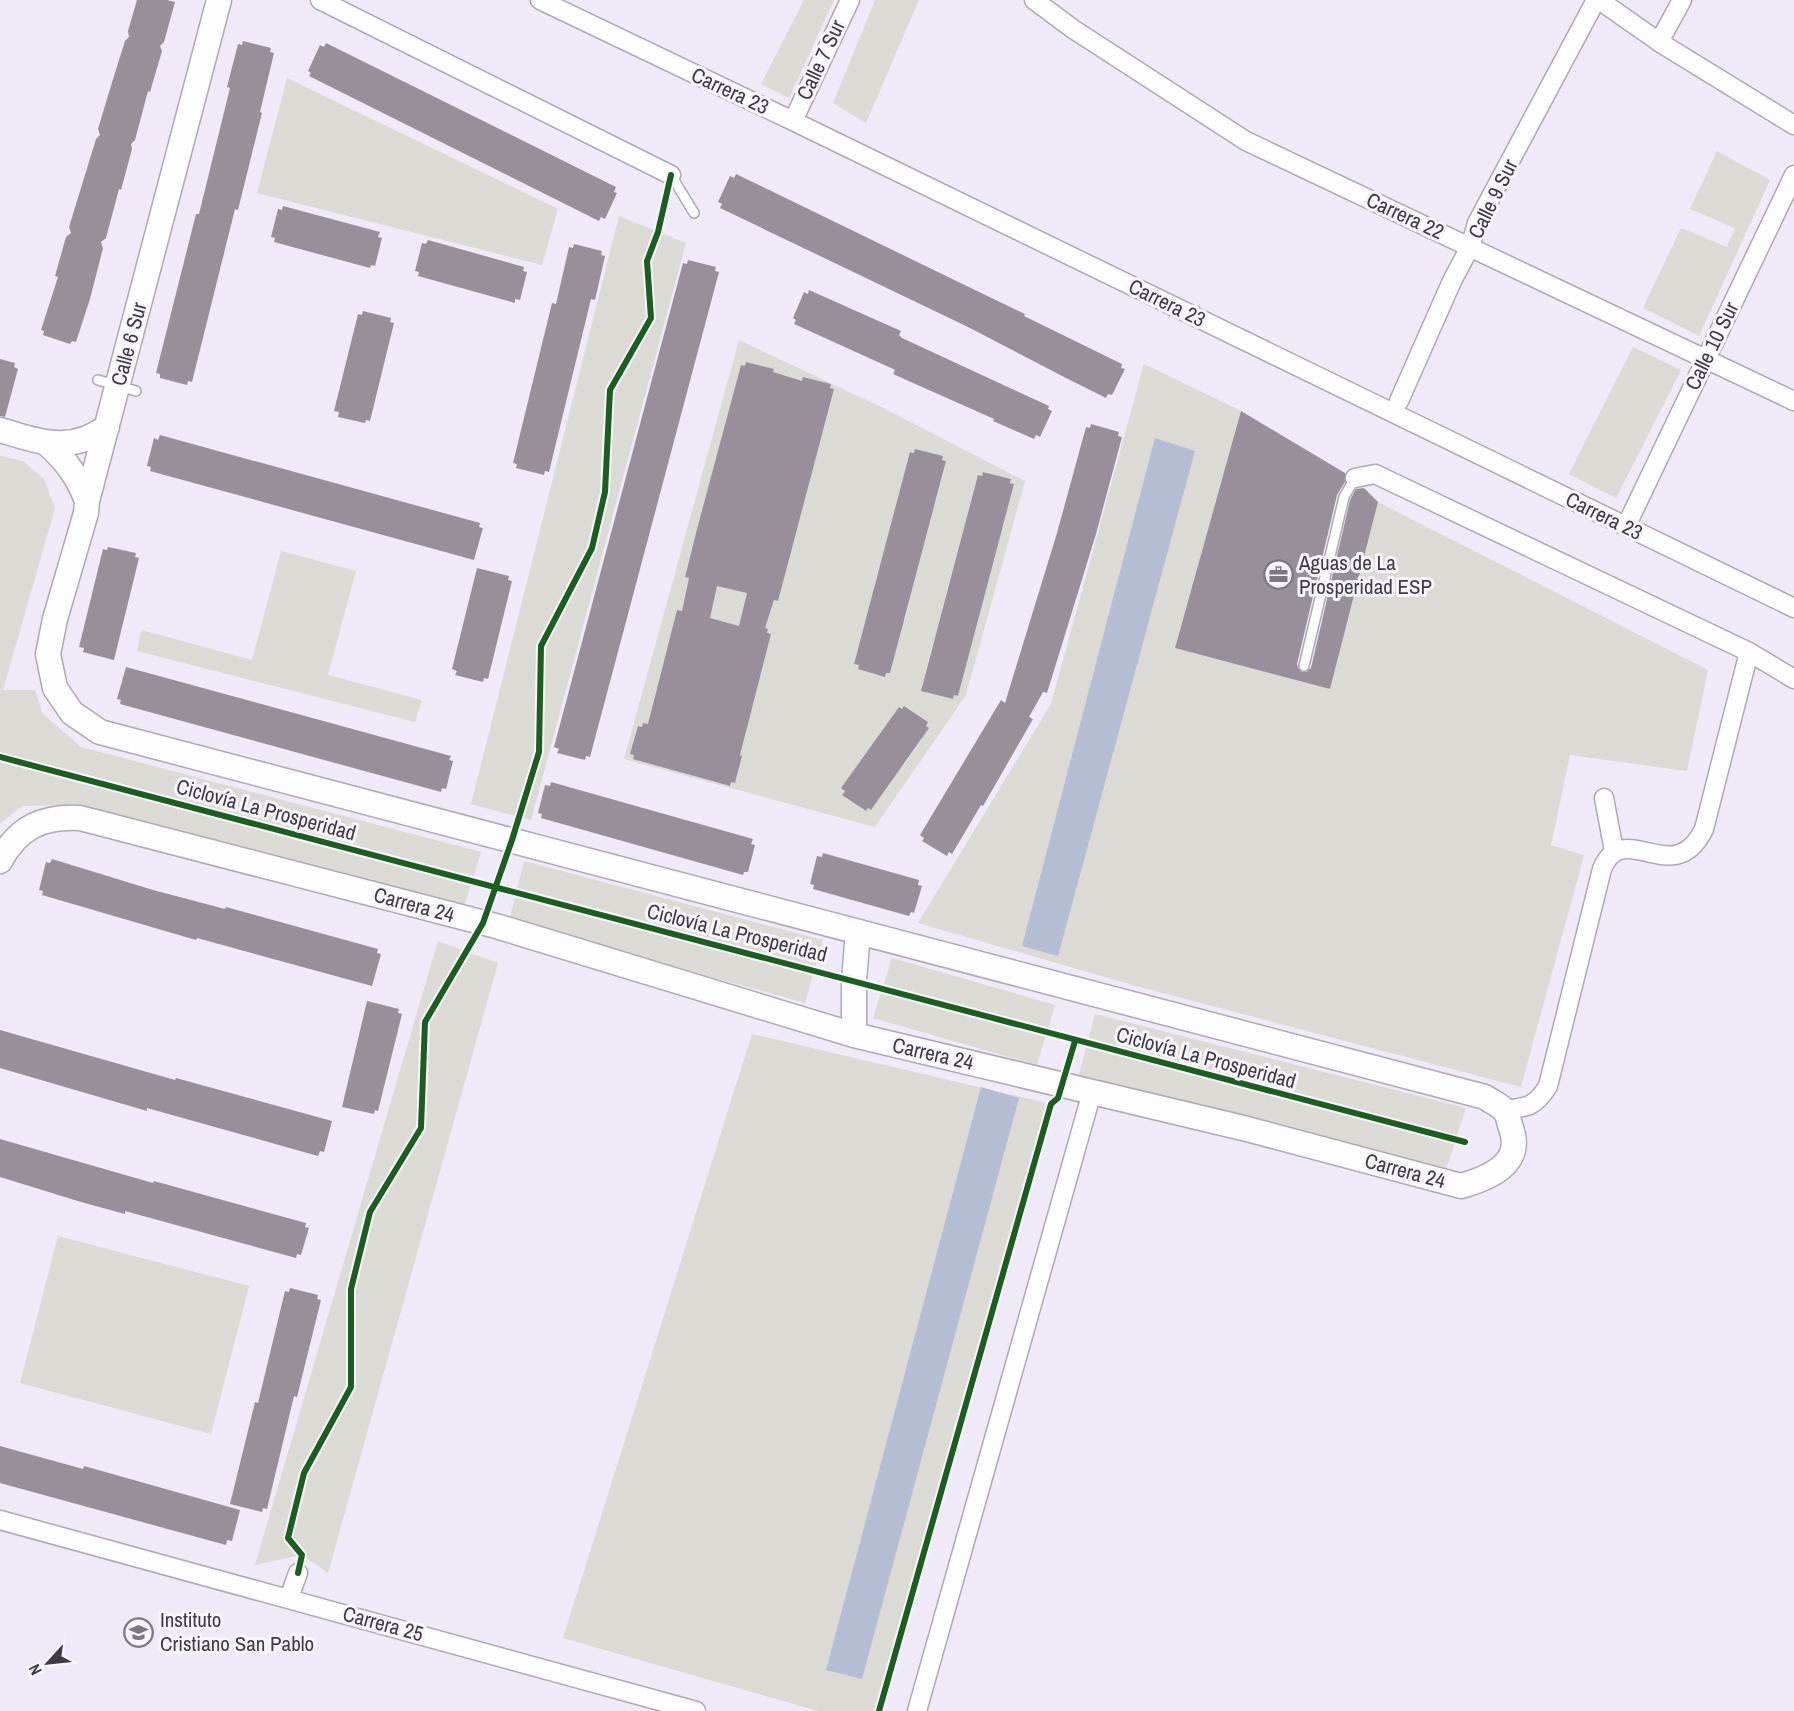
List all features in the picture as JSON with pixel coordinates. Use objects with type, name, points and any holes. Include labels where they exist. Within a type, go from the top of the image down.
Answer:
[{"type":"street","name":"Calle 6 Sur","points":[[219,0],[117,385],[87,501],[86,513],[55,619],[48,654],[55,688],[72,713],[100,732],[858,932]]},
{"type":"street","points":[[320,0],[671,175]]},
{"type":"street","name":"Carrera 23","points":[[540,0],[1794,608]]},
{"type":"street","name":"Calle 7 Sur","points":[[793,121],[850,0]]},
{"type":"street","name":"Carrera 22","points":[[1034,0],[1073,29],[1246,141],[1794,401]]},
{"type":"street","points":[[1597,0],[1659,42],[1794,125]]},
{"type":"street","name":"Calle 9 Sur","points":[[1399,401],[1452,281],[1470,247],[1477,223],[1597,0]]},
{"type":"street","points":[[1659,42],[1682,0]]},
{"type":"street","name":"Calle 10 Sur","points":[[1630,518],[1794,175]]},
{"type":"street","points":[[0,430],[46,443],[62,444],[78,442],[94,436],[107,427]]},
{"type":"street","points":[[46,443],[60,454],[71,469],[81,484],[87,501]]},
{"type":"street","points":[[1355,478],[1375,474],[1749,652],[1794,679]]},
{"type":"street","points":[[854,1035],[854,980],[858,932],[1478,1095],[1504,1110],[1528,1107],[1538,1101],[1548,1086],[1606,859],[1614,851],[1622,848],[1671,856],[1689,850],[1698,841],[1704,829],[1749,652]]},
{"type":"street","points":[[1604,798],[1614,851]]},
{"type":"street","name":"Carrera 24","points":[[0,861],[9,844],[31,826],[59,817],[80,818],[496,927],[854,1035],[1247,1129],[1461,1186],[1486,1179],[1506,1164],[1512,1150],[1514,1136],[1504,1110]]},
{"type":"street","points":[[917,1711],[1092,1092]]},
{"type":"street","name":"Carrera 25","points":[[0,1520],[696,1711]]},
{"type":"street","points":[[289,1598],[298,1573]]},
{"type":"lane","points":[[671,175],[694,213]]},
{"type":"lane","points":[[1305,666],[1344,497],[1355,478]]},
{"type":"shaded area","points":[[804,0],[834,0],[789,98],[761,84]]},
{"type":"shaded area","points":[[875,0],[919,0],[866,123],[833,103]]},
{"type":"shaded area","points":[[287,78],[558,209],[542,265],[257,193]]},
{"type":"shaded area","points":[[1717,151],[1770,180],[1699,336],[1643,308],[1681,228],[1727,247],[1735,228],[1690,209]]},
{"type":"shaded area","points":[[619,216],[686,243],[531,820],[471,804]]},
{"type":"shaded area","points":[[739,340],[883,408],[1025,481],[966,695],[875,827],[624,759]],"holes":[[[746,362],[773,369],[773,373],[730,408],[741,365],[745,366]],[[804,377],[831,384],[830,388],[834,389],[823,432],[787,423],[798,380],[802,381]],[[910,452],[943,456],[942,460],[946,462],[935,505],[931,504]],[[984,472],[1011,479],[1010,483],[1014,484],[1003,528],[967,518],[978,475],[982,476]],[[896,505],[932,515],[920,558],[885,548]],[[696,533],[700,534],[689,578],[685,576]],[[789,558],[778,601],[774,600],[773,604],[746,597],[747,593]],[[879,567],[915,577],[905,620],[869,610]],[[947,590],[983,600],[972,643],[937,633]],[[683,607],[710,618],[667,653],[677,610],[682,611]],[[865,621],[901,630],[890,673],[886,673],[885,676],[858,669],[859,665],[854,664]],[[741,622],[768,629],[767,633],[771,634],[760,678],[724,668],[735,625],[739,626]],[[933,643],[969,653],[958,696],[954,695],[953,699],[926,692],[922,686]],[[905,706],[928,722],[926,726],[929,728],[904,765],[873,743],[899,707],[902,709]],[[643,723],[686,735],[634,755],[631,753],[638,727],[642,727]],[[867,752],[897,773],[871,810],[868,808],[865,811],[843,795],[845,791],[841,788]],[[738,755],[742,756],[735,783],[731,782],[729,786],[686,774]]]},
{"type":"shaded area","points":[[1633,347],[1681,370],[1616,498],[1569,474]]},
{"type":"shaded area","points":[[1144,364],[1241,411],[1175,648],[1330,689],[1378,502],[1708,670],[1687,771],[1570,755],[1551,845],[1584,855],[1521,1087],[1136,986],[918,923],[1051,704]]},
{"type":"shaded area","points":[[0,456],[23,461],[44,479],[55,508],[3,690],[35,690],[43,714],[81,747],[481,852],[464,907],[79,805],[22,806],[0,824]]},
{"type":"shaded area","points":[[281,551],[356,571],[328,675],[422,700],[415,722],[137,651],[141,630],[252,660]]},
{"type":"shaded area","points":[[524,861],[823,940],[805,1003],[509,921]]},
{"type":"shaded area","points":[[438,941],[498,963],[328,1573],[302,1555],[255,1565]]},
{"type":"shaded area","points":[[892,958],[1055,1005],[1037,1065],[873,1018]]},
{"type":"shaded area","points":[[1095,1014],[1466,1108],[1446,1169],[1079,1075]]},
{"type":"shaded area","points":[[752,1034],[1051,1104],[879,1711],[818,1711],[563,1638]]},
{"type":"shaded area","points":[[58,1236],[249,1286],[211,1434],[20,1383]]},
{"type":"water","points":[[1155,438],[1195,451],[1058,956],[1022,946]]},
{"type":"water","points":[[981,1087],[1019,1098],[862,1679],[826,1670]]},
{"type":"building","points":[[137,0],[175,2],[164,42],[160,46],[162,51],[150,92],[148,91],[135,140],[131,144],[132,149],[121,190],[119,189],[106,238],[101,242],[103,248],[90,299],[76,342],[72,341],[70,344],[43,335],[44,331],[41,330],[58,277],[55,276],[66,237],[71,233],[69,227],[96,139],[100,135],[98,129],[110,89],[125,41],[129,37],[128,31]]},
{"type":"building","points":[[243,41],[271,48],[270,52],[274,53],[238,210],[235,209],[192,382],[188,381],[187,385],[160,378],[160,374],[156,373],[196,214],[199,214],[230,88],[227,87],[238,44],[242,45]]},
{"type":"building","points":[[326,43],[616,187],[614,192],[617,193],[605,219],[601,217],[599,221],[309,76],[311,73],[308,71],[320,45],[324,47]]},
{"type":"building","points":[[736,174],[1025,314],[1024,316],[1122,364],[1121,368],[1125,369],[1112,395],[1108,394],[1106,398],[968,327],[720,208],[722,204],[718,202],[730,176],[734,178]]},
{"type":"building","points":[[283,206],[380,232],[378,237],[382,238],[375,266],[371,265],[370,268],[274,242],[275,238],[271,237],[278,209],[282,210]]},
{"type":"building","points":[[428,240],[524,267],[523,271],[527,272],[520,300],[515,299],[515,303],[418,276],[419,272],[415,271],[422,243],[426,244]]},
{"type":"building","points":[[574,244],[602,251],[601,255],[605,256],[595,300],[591,299],[549,472],[545,471],[544,475],[516,468],[517,464],[513,463],[552,303],[556,304],[569,247],[573,248]]},
{"type":"building","points":[[688,260],[716,267],[715,271],[719,272],[590,757],[586,756],[585,760],[557,753],[559,749],[554,747],[683,263],[687,264]]},
{"type":"building","points":[[809,290],[901,331],[899,335],[902,338],[1049,406],[1048,409],[1052,411],[1040,437],[1036,435],[1034,439],[993,421],[994,419],[893,374],[895,370],[891,368],[794,324],[796,320],[793,318],[804,292],[808,294]]},
{"type":"building","points":[[363,311],[391,318],[390,322],[394,323],[370,421],[366,420],[365,423],[338,417],[339,412],[334,411],[358,314],[362,315]]},
{"type":"building","points":[[0,359],[15,363],[14,367],[18,369],[5,417],[0,416]]},
{"type":"building","points":[[746,362],[774,369],[773,372],[802,381],[803,377],[831,384],[830,388],[834,389],[778,601],[774,600],[765,628],[768,629],[767,633],[771,634],[735,783],[731,782],[730,786],[633,759],[634,755],[630,754],[638,726],[642,727],[643,723],[648,724],[677,610],[682,611],[689,578],[685,577],[696,533],[741,365],[745,366]],"holes":[[[717,586],[747,593],[739,626],[710,618]]]},
{"type":"building","name":"Aguas de La Prosperidad ESP","points":[[1241,411],[1345,473],[1345,482],[1337,495],[1297,664],[1302,672],[1311,668],[1350,500],[1356,489],[1364,488],[1378,502],[1330,689],[1175,648]]},
{"type":"building","points":[[1091,424],[1119,432],[1118,436],[1122,437],[1096,534],[1047,693],[1043,692],[1029,717],[1033,719],[983,806],[981,805],[952,854],[949,852],[947,856],[922,841],[924,838],[920,835],[1001,700],[1005,703],[1057,533],[1086,427],[1090,428]]},
{"type":"building","points":[[160,435],[480,523],[479,527],[483,528],[474,560],[150,471],[151,467],[147,466],[154,438],[158,440]]},
{"type":"building","points":[[915,449],[943,456],[942,460],[946,461],[890,673],[886,673],[885,677],[858,669],[859,665],[854,664],[910,452],[914,453]]},
{"type":"building","points":[[983,472],[1011,479],[1010,483],[1014,484],[958,696],[954,695],[953,699],[921,691],[978,475],[982,476]]},
{"type":"building","points":[[108,547],[136,553],[135,557],[139,558],[114,660],[83,652],[84,648],[79,647],[103,549],[107,550]]},
{"type":"building","points":[[477,568],[509,576],[508,580],[512,581],[488,679],[484,678],[483,682],[455,675],[457,671],[452,669]]},
{"type":"building","points":[[126,667],[451,756],[449,760],[453,761],[446,789],[442,788],[441,792],[120,704],[121,700],[117,699]]},
{"type":"building","points":[[904,706],[928,722],[926,726],[929,728],[871,810],[868,808],[866,811],[842,795],[845,791],[841,788],[899,707],[902,709]]},
{"type":"building","points":[[551,782],[753,839],[751,844],[755,845],[748,872],[744,872],[743,875],[541,818],[542,814],[538,813],[545,785],[550,786]]},
{"type":"building","points":[[823,853],[919,880],[918,885],[922,886],[914,913],[911,912],[909,916],[813,889],[814,885],[810,884],[817,856],[822,857]]},
{"type":"building","points":[[52,859],[153,890],[225,909],[226,907],[378,949],[377,953],[381,954],[372,986],[197,938],[196,940],[42,895],[43,891],[39,890],[46,862],[50,863]]},
{"type":"building","points":[[367,1001],[399,1009],[398,1013],[402,1014],[378,1111],[375,1110],[374,1114],[342,1107]]},
{"type":"building","points":[[0,1030],[175,1080],[176,1078],[332,1121],[324,1152],[320,1151],[318,1156],[147,1108],[147,1111],[0,1068]]},
{"type":"building","points":[[0,1139],[153,1183],[154,1181],[306,1223],[305,1227],[309,1228],[301,1255],[297,1254],[296,1258],[125,1211],[125,1214],[0,1177]]},
{"type":"building","points":[[290,1288],[318,1295],[317,1299],[321,1300],[297,1397],[294,1396],[267,1509],[263,1508],[262,1512],[230,1504],[255,1402],[258,1403],[285,1291],[289,1292]]},
{"type":"building","points":[[0,1446],[83,1469],[84,1466],[240,1510],[232,1541],[227,1540],[226,1545],[0,1483]]},
{"type":"cycle path","points":[[298,1573],[302,1555],[288,1538],[304,1473],[351,1387],[351,1289],[370,1212],[421,1128],[425,1022],[483,923],[539,752],[541,646],[592,548],[605,492],[610,390],[651,318],[647,261],[658,232],[671,175]]},
{"type":"cycle path","name":"Ciclovía La Prosperidad","points":[[0,757],[1465,1142]]},
{"type":"cycle path","points":[[879,1711],[1051,1104],[1058,1098],[1075,1041]]},
{"type":"place","name":"Aguas de La Prosperidad ESP","points":[[1278,575]]},
{"type":"place","name":"Instituto Cristiano San Pablo","points":[[139,1632]]}]
